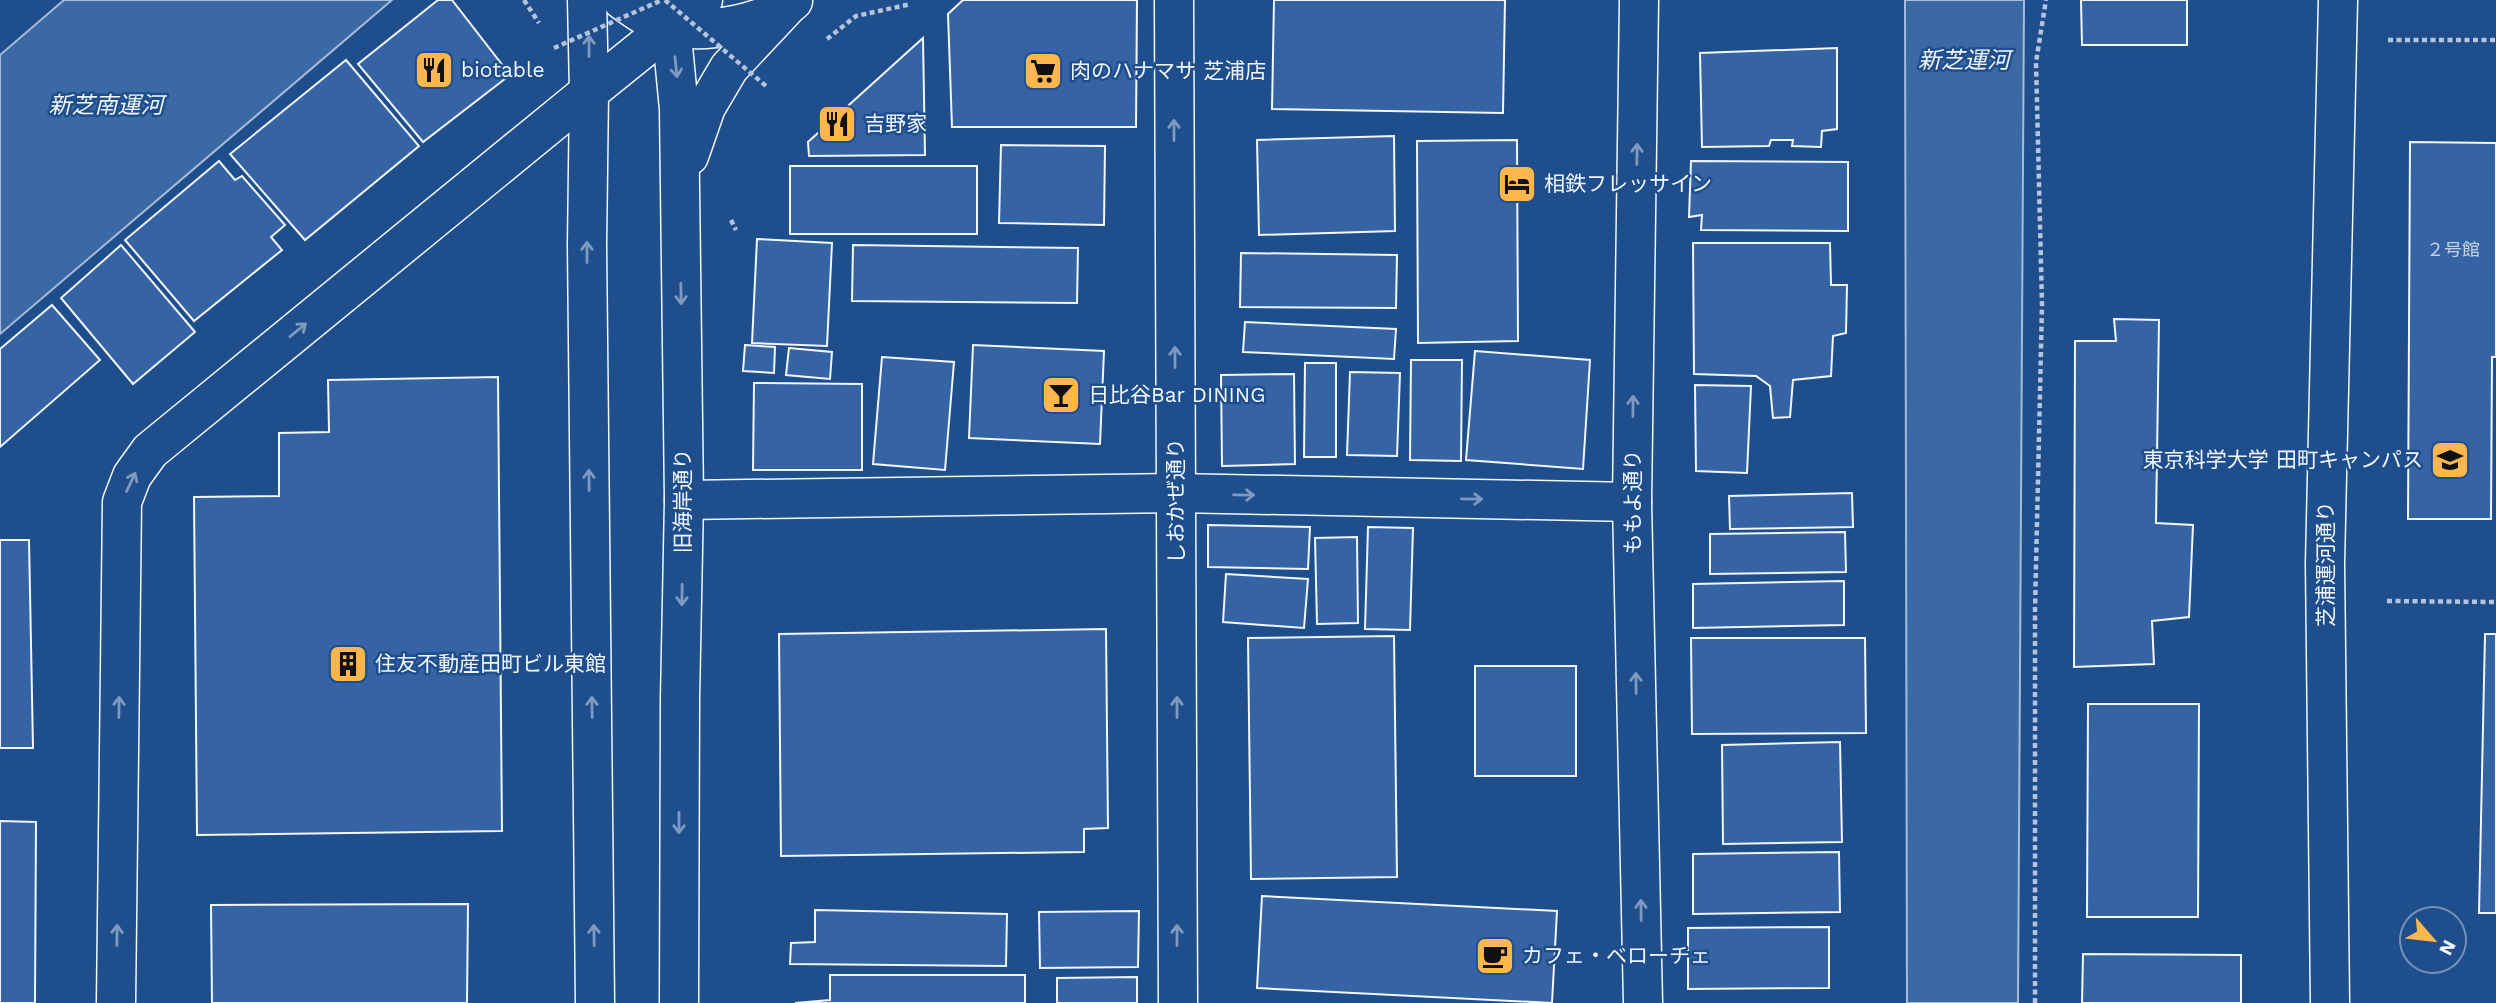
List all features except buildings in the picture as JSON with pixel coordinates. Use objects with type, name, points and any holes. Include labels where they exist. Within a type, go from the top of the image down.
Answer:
[{"type":"street","points":[[587,0],[595,1003]]},
{"type":"street","points":[[622,0],[640,15],[703,0]]},
{"type":"street","name":"しおかぜ通り","points":[[1174,0],[1178,1003]]},
{"type":"street","name":"ももよ通り","points":[[1639,0],[1632,502],[1643,1003]]},
{"type":"street","name":"芝浦運河通り","points":[[2330,1003],[2325,563],[2338,0]]},
{"type":"street","points":[[666,7],[707,29],[760,19],[791,3]]},
{"type":"street","points":[[678,188],[706,107],[729,68],[791,3]]},
{"type":"street","points":[[116,1003],[122,502],[132,476],[150,451],[589,92],[666,7]]},
{"type":"street","name":"旧海岸通り","points":[[666,7],[679,109],[684,500],[679,1003]]},
{"type":"street","points":[[684,500],[1176,493],[1632,502]]},
{"type":"path","points":[[2035,1003],[2035,610],[2042,305],[2036,62],[2046,0]]},
{"type":"path","points":[[856,16],[911,5]]},
{"type":"path","points":[[554,48],[666,7],[766,86]]},
{"type":"path","points":[[2388,40],[2496,40]]},
{"type":"path","points":[[2387,601],[2496,602]]},
{"type":"water","name":"新芝南運河","points":[[64,0],[392,0],[0,334],[0,55]]},
{"type":"water","name":"新芝運河","points":[[1905,0],[2024,0],[2018,1003],[1907,1003]]},
{"type":"place","name":"biotable","points":[[434,70]]},
{"type":"place","name":"肉のハナマサ 芝浦店","points":[[1043,71]]},
{"type":"place","name":"吉野家","points":[[837,124]]},
{"type":"place","name":"相鉄フレッサイン","points":[[1517,184]]},
{"type":"place","name":"日比谷Bar DINING","points":[[1061,395]]},
{"type":"place","name":"東京科学大学 田町キャンパス","points":[[2450,460]]},
{"type":"place","name":"住友不動産田町ビル東館","points":[[348,664]]},
{"type":"place","name":"カフェ・ベローチェ","points":[[1495,956]]}]
